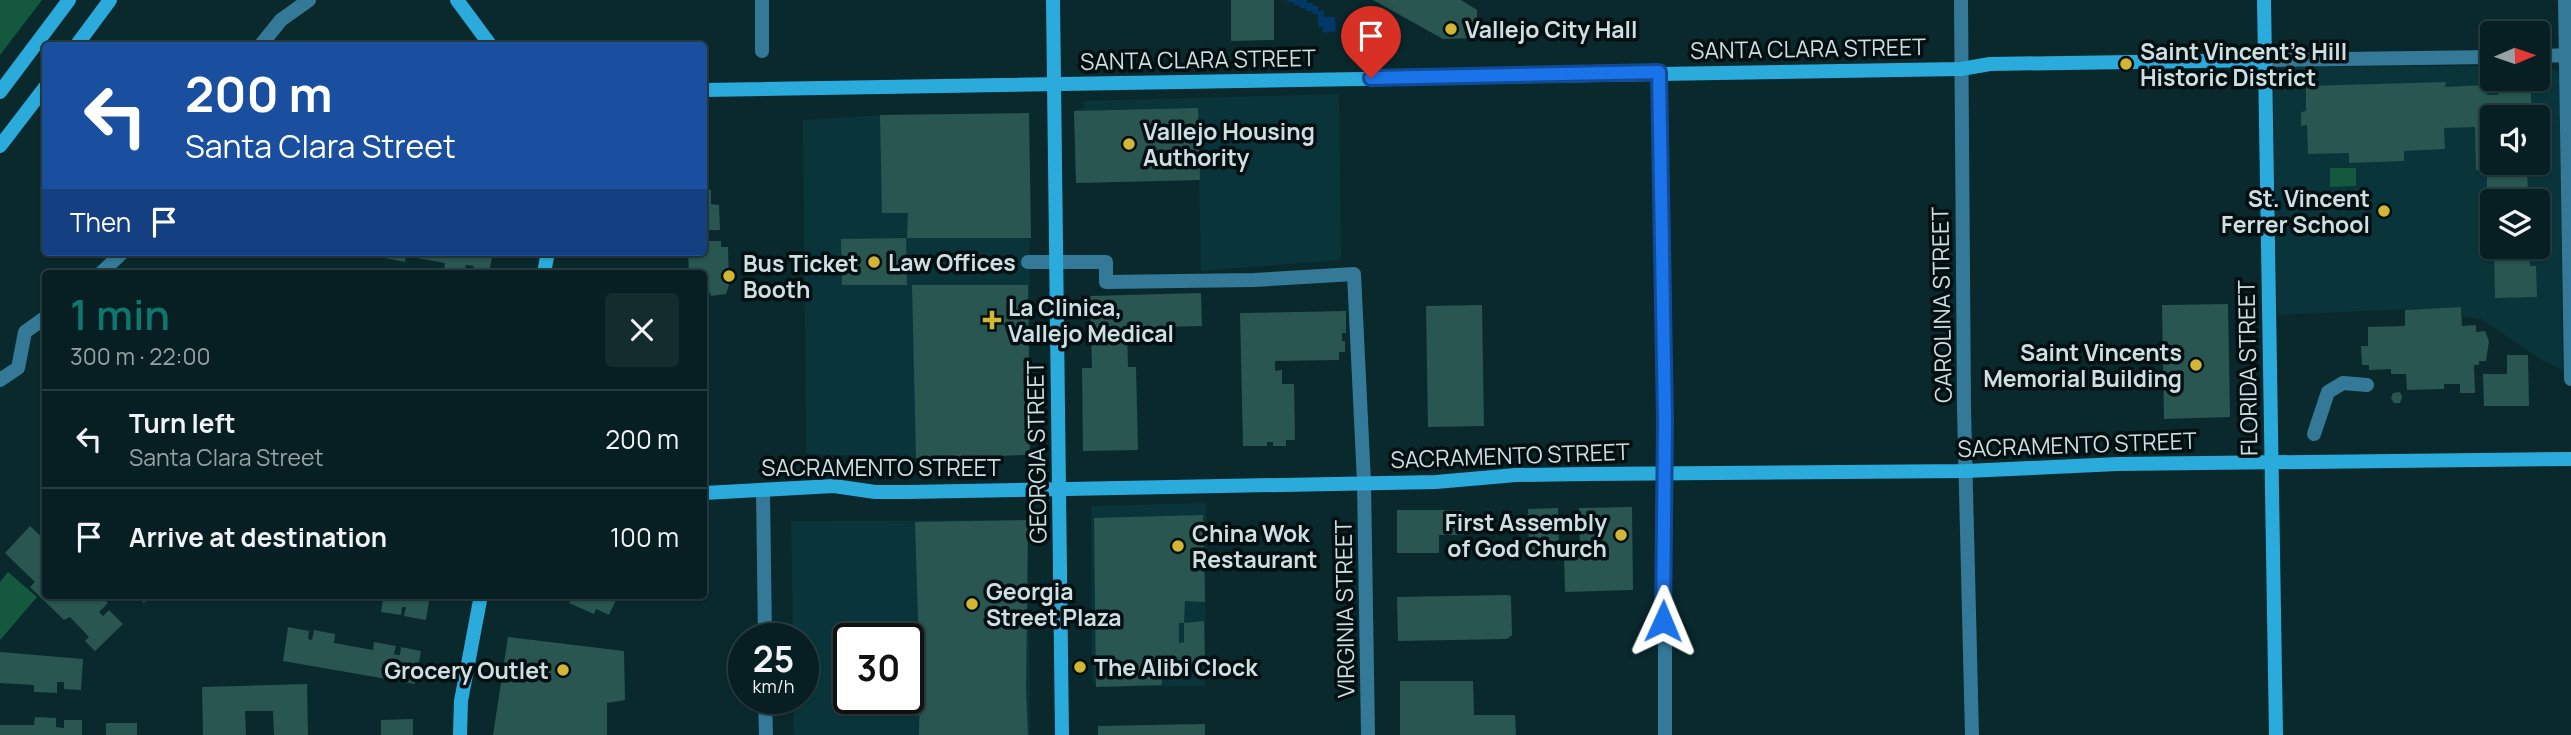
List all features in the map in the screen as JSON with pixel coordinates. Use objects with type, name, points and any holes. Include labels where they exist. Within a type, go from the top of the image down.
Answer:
[{"type":"street","points":[[0,92],[69,0]]},
{"type":"street","points":[[79,42],[110,0]]},
{"type":"street","points":[[263,42],[281,20],[309,0]]},
{"type":"street","points":[[457,0],[488,42]]},
{"type":"street","points":[[762,0],[762,51]]},
{"type":"street","name":"GEORGIA STREET","points":[[1053,0],[1062,735]]},
{"type":"street","name":"CAROLINA STREET","points":[[1961,0],[1972,735]]},
{"type":"street","name":"FLORIDA STREET","points":[[2264,0],[2276,735]]},
{"type":"street","points":[[2565,0],[2568,55],[2571,379]]},
{"type":"street","points":[[2550,56],[2568,55]]},
{"type":"street","name":"SANTA CLARA STREET","points":[[707,90],[1961,69],[1990,64],[2480,57]]},
{"type":"street","points":[[1659,72],[1665,472],[1665,735]]},
{"type":"street","points":[[0,146],[42,91]]},
{"type":"street","points":[[104,270],[119,256]]},
{"type":"street","points":[[1028,262],[1056,261]]},
{"type":"street","name":"VIRGINIA STREET","points":[[1056,261],[1106,261],[1107,282],[1254,280],[1354,274],[1364,482],[1368,735]]},
{"type":"street","points":[[0,380],[18,368],[25,332],[42,320]]},
{"type":"street","points":[[2314,434],[2328,392],[2343,383],[2367,385]]},
{"type":"street","name":"SACRAMENTO STREET","points":[[707,492],[834,486],[885,492],[1436,482],[1516,475],[1665,472],[1966,471],[2118,464],[2571,459]]},
{"type":"street","points":[[763,490],[765,623]]},
{"type":"street","points":[[460,735],[461,701],[480,599]]},
{"type":"street","points":[[765,714],[766,735]]},
{"type":"shaded area","name":"St. Vincent Ferrer School","points":[[2480,66],[2480,91],[2550,91],[2550,68],[2557,70],[2561,83],[2562,369],[2545,362],[2481,319],[2462,316],[2461,307],[2277,315],[2274,87],[2281,74],[2292,67]]},
{"type":"shaded area","points":[[1339,94],[1341,260],[1201,271],[1199,180],[1076,183],[1074,111],[1085,108],[1082,101]]},
{"type":"shaded area","points":[[1029,113],[1030,455],[916,458],[806,454],[803,120],[880,115]]},
{"type":"shaded area","points":[[1206,503],[1205,686],[1096,687],[1092,679],[1091,506]]},
{"type":"shaded area","points":[[1028,520],[1030,735],[794,735],[793,714],[819,714],[819,623],[793,623],[791,521]]},
{"type":"green space","points":[[0,0],[42,0],[0,55]]},
{"type":"green space","points":[[2330,168],[2356,168],[2356,186],[2330,187]]},
{"type":"green space","points":[[8,572],[37,597],[0,640],[0,582]]},
{"type":"water","points":[[1287,0],[1307,0],[1307,3],[1318,6],[1318,11],[1324,11],[1324,17],[1335,17],[1336,31],[1323,33],[1323,27],[1318,27],[1318,14],[1306,11],[1306,8],[1300,8],[1300,5],[1294,5],[1294,2]]},
{"type":"building","points":[[1231,0],[1274,0],[1274,40],[1231,41]]},
{"type":"building","name":"Vallejo City Hall","points":[[1373,0],[1461,0],[1477,10],[1477,38],[1443,39]]},
{"type":"building","points":[[2446,82],[2445,87],[2480,85],[2480,91],[2487,91],[2487,95],[2498,95],[2498,91],[2531,91],[2531,105],[2480,105],[2480,170],[2476,170],[2475,127],[2444,128],[2445,149],[2404,151],[2404,161],[2349,163],[2349,153],[2308,154],[2307,125],[2301,126],[2301,112],[2306,111],[2306,86]]},
{"type":"building","points":[[1198,108],[1200,180],[1076,183],[1074,111]]},
{"type":"building","points":[[1029,113],[1031,238],[907,238],[908,213],[882,213],[880,115]]},
{"type":"building","points":[[2487,175],[2527,175],[2528,189],[2487,189]]},
{"type":"building","points":[[707,190],[711,190],[711,204],[719,205],[720,230],[707,230]]},
{"type":"building","name":"Law Offices","points":[[906,238],[907,285],[842,285],[841,239]]},
{"type":"building","points":[[707,241],[721,241],[721,247],[728,247],[729,285],[726,294],[711,296],[707,291],[707,270],[689,270],[688,256],[707,256]]},
{"type":"building","points":[[385,256],[406,256],[405,262]]},
{"type":"building","points":[[406,256],[492,256],[490,270],[473,270],[474,266],[466,265],[465,270],[444,270],[445,263]]},
{"type":"building","points":[[2494,259],[2530,259],[2530,266],[2536,266],[2537,297],[2495,298]]},
{"type":"building","points":[[912,285],[1028,285],[1030,455],[916,458]]},
{"type":"building","points":[[1201,293],[1202,326],[1127,328],[1128,367],[1136,367],[1138,450],[1083,451],[1082,368],[1092,368],[1090,296]]},
{"type":"building","name":"Saint Vincents Memorial Building","points":[[2228,304],[2230,417],[2164,419],[2162,305]]},
{"type":"building","points":[[1482,305],[1484,426],[1428,427],[1426,306]]},
{"type":"building","points":[[2461,307],[2462,326],[2476,325],[2476,332],[2485,331],[2489,341],[2486,361],[2479,361],[2479,365],[2474,365],[2475,393],[2460,393],[2460,384],[2444,384],[2444,389],[2407,390],[2406,374],[2391,374],[2391,369],[2369,370],[2369,365],[2362,365],[2361,346],[2368,346],[2368,327],[2405,326],[2405,310]]},
{"type":"building","points":[[1346,311],[1346,333],[1342,333],[1345,352],[1339,352],[1339,360],[1275,361],[1275,371],[1282,370],[1282,384],[1294,384],[1295,440],[1286,440],[1286,446],[1273,446],[1273,442],[1267,442],[1267,446],[1243,446],[1240,313]]},
{"type":"building","points":[[2507,355],[2528,355],[2529,406],[2484,406],[2483,374],[2507,374]]},
{"type":"building","points":[[2400,392],[2400,403],[2394,403],[2391,398],[2393,393]]},
{"type":"building","points":[[1632,507],[1633,590],[1565,592],[1564,554],[1580,553],[1579,508]]},
{"type":"building","points":[[1558,508],[1559,550],[1529,550],[1528,509]]},
{"type":"building","points":[[1397,510],[1464,510],[1464,535],[1439,535],[1439,553],[1397,553]]},
{"type":"building","points":[[1203,515],[1205,602],[1185,601],[1184,623],[1204,621],[1205,663],[1162,663],[1162,685],[1096,687],[1094,518]],"holes":[[[1179,623],[1184,623],[1184,642],[1179,643]]]},
{"type":"building","name":"Georgia Street Plaza","points":[[1028,520],[1028,735],[919,735],[919,714],[924,714],[924,623],[918,623],[915,522]]},
{"type":"building","points":[[30,526],[42,537],[42,599],[30,587],[35,582],[5,553]]},
{"type":"building","points":[[1511,596],[1512,635],[1507,639],[1398,641],[1397,597]]},
{"type":"building","points":[[42,599],[104,599],[108,603],[99,612],[103,616],[109,610],[123,624],[95,651],[85,641],[89,637],[70,617],[64,620]]},
{"type":"building","points":[[379,599],[429,599],[426,620],[404,616],[406,607],[402,607],[401,615],[381,612],[383,600]]},
{"type":"building","points":[[570,599],[616,600],[609,615],[596,609],[594,614],[569,603]]},
{"type":"building","points":[[288,627],[309,631],[308,639],[312,640],[314,630],[335,634],[334,643],[373,650],[374,642],[396,646],[394,654],[397,655],[400,655],[401,647],[421,651],[415,684],[283,661]]},
{"type":"building","name":"Grocery Outlet","points":[[508,637],[624,651],[625,700],[607,703],[607,735],[493,735]]},
{"type":"building","points":[[0,652],[83,659],[81,690],[64,689],[64,682],[57,682],[57,693],[34,692],[34,685],[0,683]]},
{"type":"building","points":[[1400,681],[1473,681],[1474,715],[1515,715],[1516,735],[1400,735]]},
{"type":"building","points":[[307,684],[308,735],[274,735],[273,711],[245,711],[246,735],[203,735],[202,687]]},
{"type":"building","points":[[35,717],[56,718],[56,727],[64,728],[64,720],[82,720],[82,735],[0,735],[0,725],[34,725]]},
{"type":"building","points":[[413,719],[413,735],[381,735],[381,720]]},
{"type":"building","points":[[106,723],[137,723],[137,735],[106,735]]},
{"type":"building","points":[[1205,724],[1205,735],[1098,735],[1098,726]]},
{"type":"place","name":"Vallejo City Hall","points":[[1451,29]]},
{"type":"place","name":"Saint Vincent's Hill Historic District","points":[[2126,64]]},
{"type":"place","name":"Vallejo Housing Authority","points":[[1129,144]]},
{"type":"place","name":"St. Vincent Ferrer School","points":[[2384,211]]},
{"type":"place","name":"Law Offices","points":[[874,262]]},
{"type":"place","name":"Bus Ticket Booth","points":[[729,276]]},
{"type":"place","name":"La Clinica, Vallejo Medical","points":[[992,320]]},
{"type":"place","name":"Saint Vincents Memorial Building","points":[[2196,365]]},
{"type":"place","name":"First Assembly of God Church","points":[[1621,535]]},
{"type":"place","name":"China Wok Restaurant","points":[[1178,546]]},
{"type":"place","name":"Georgia Street Plaza","points":[[972,604]]},
{"type":"place","name":"The Alibi Clock","points":[[1080,667]]},
{"type":"place","name":"Grocery Outlet","points":[[563,670]]},
{"type":"route","points":[[1371,78],[1659,72],[1665,422],[1663,621]]}]
